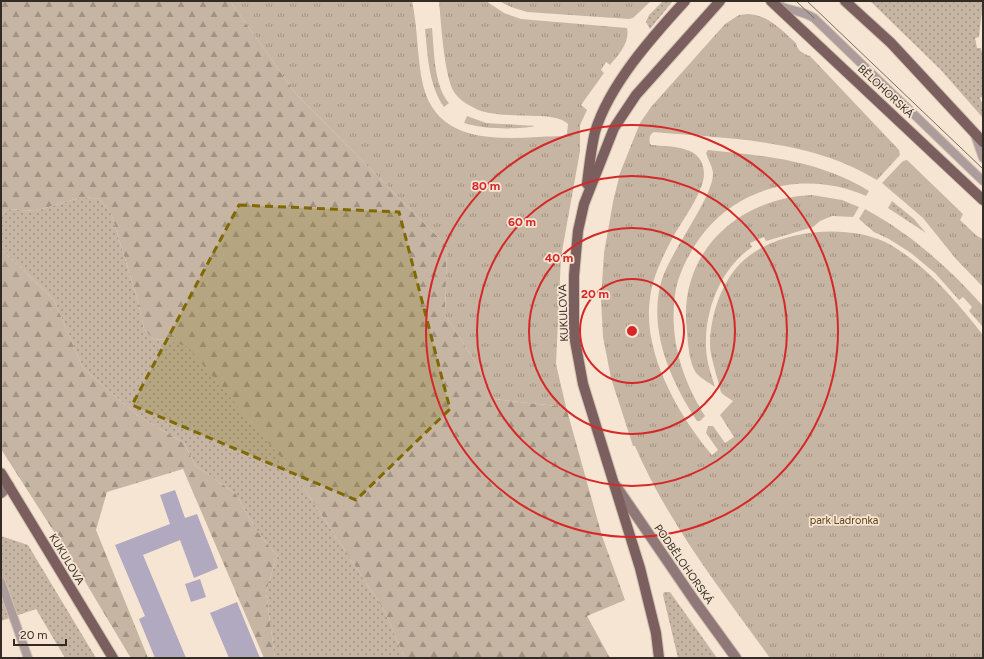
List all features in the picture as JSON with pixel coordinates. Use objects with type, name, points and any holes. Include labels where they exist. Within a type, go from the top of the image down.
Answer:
[{"type":"main road","points":[[584,204],[595,132],[606,106],[633,64],[685,1]]},
{"type":"main road","name":"KUKULOVA","points":[[659,658],[656,633],[640,568],[583,384],[574,335],[574,276],[578,232],[584,204],[605,146],[622,113],[636,95],[720,1]]},
{"type":"main road","name":"BĚLOHORSKÁ","points":[[771,1],[983,200]]},
{"type":"main road","points":[[845,1],[891,43],[983,142]]},
{"type":"main road","name":"KUKULOVA","points":[[1,473],[113,658]]},
{"type":"street","name":"PODBĚLOHORSKÁ","points":[[613,482],[694,600],[736,658]]},
{"type":"street","points":[[1,493],[10,486]]},
{"type":"lane","points":[[771,1],[780,6],[805,12],[814,18],[983,181]]},
{"type":"lane","points":[[970,128],[976,136],[983,158]]},
{"type":"lane","points":[[1,582],[28,658]]},
{"type":"highlighted area","points":[[239,205],[399,212],[450,409],[356,500],[132,405]]},
{"type":"green space","points":[[1,1],[230,1],[296,94],[447,246],[445,315],[478,366],[493,399],[566,407],[602,536],[625,600],[587,616],[610,658],[405,658],[384,610],[294,473],[188,347],[167,340],[153,339],[144,329],[138,301],[111,213],[99,199],[82,197],[35,211],[6,209],[1,216]]},
{"type":"green space","points":[[230,1],[412,1],[421,75],[423,85],[432,106],[444,121],[461,130],[480,136],[500,138],[562,136],[567,134],[568,124],[557,118],[488,113],[473,108],[459,98],[454,92],[445,61],[439,1],[486,1],[504,13],[521,19],[627,28],[627,39],[623,48],[610,65],[606,62],[601,70],[604,73],[581,105],[587,110],[580,125],[580,151],[561,257],[556,364],[566,407],[493,399],[478,366],[445,315],[447,246],[296,94]]},
{"type":"green space","points":[[499,1],[651,1],[633,18],[629,19],[527,12]]},
{"type":"green space","points":[[663,1],[673,1],[650,29],[646,22],[649,15]]},
{"type":"green space","points":[[870,1],[983,1],[979,37],[975,38],[977,48],[981,48],[983,59],[983,96],[980,98],[983,106],[983,118],[941,70]]},
{"type":"green space","name":"park Ladronka","points":[[748,14],[762,17],[780,28],[796,43],[799,50],[810,56],[899,150],[900,155],[877,180],[851,166],[825,156],[769,143],[741,139],[652,133],[650,137],[650,144],[686,149],[699,158],[703,165],[704,174],[703,181],[696,198],[668,246],[653,282],[650,298],[649,319],[657,361],[675,402],[699,439],[712,455],[718,450],[706,433],[708,426],[713,426],[725,443],[734,437],[720,415],[733,401],[721,392],[711,356],[710,348],[712,322],[719,299],[729,277],[744,260],[758,250],[774,242],[793,236],[832,231],[869,236],[885,242],[899,250],[926,271],[962,309],[983,335],[983,658],[770,658],[714,581],[679,529],[648,474],[635,446],[633,446],[611,378],[603,337],[601,299],[604,253],[620,173],[640,123],[651,107],[725,24],[739,15]]},
{"type":"green space","points":[[432,28],[434,57],[440,87],[449,103],[444,107],[435,89],[428,59],[425,29]]},
{"type":"green space","points":[[467,116],[486,123],[535,126],[509,128],[480,127],[464,123]]},
{"type":"green space","points":[[708,150],[771,157],[811,166],[830,172],[869,191],[866,196],[842,188],[817,184],[792,184],[768,189],[746,198],[725,211],[707,229],[692,250],[681,272],[677,283],[674,311],[674,327],[679,358],[690,388],[705,416],[700,421],[697,421],[670,371],[659,335],[657,316],[658,297],[662,279],[674,254],[700,209],[711,183],[713,173],[706,153]]},
{"type":"green space","points":[[907,160],[963,214],[960,220],[977,236],[983,239],[983,287],[956,259],[923,218],[882,183],[903,161]]},
{"type":"green space","points":[[812,195],[842,200],[859,207],[853,217],[832,216],[820,221],[813,227],[766,241],[764,237],[750,243],[752,247],[732,266],[717,290],[708,318],[706,351],[715,387],[700,377],[694,369],[690,358],[687,331],[686,303],[692,277],[703,254],[718,235],[737,219],[760,207],[785,199]]},
{"type":"green space","points":[[82,197],[99,199],[111,213],[138,301],[144,329],[153,339],[167,340],[188,346],[294,473],[384,610],[405,658],[275,658],[266,592],[277,556],[256,530],[236,494],[195,465],[184,443],[137,415],[83,368],[54,300],[1,249],[1,216],[6,209],[35,211]]},
{"type":"green space","points":[[892,201],[914,219],[926,233],[888,208]]},
{"type":"green space","points":[[865,209],[913,240],[956,278],[983,306],[983,327],[969,311],[972,307],[963,297],[959,300],[935,273],[911,253],[889,239],[874,232],[859,219]]},
{"type":"green space","points":[[1,249],[54,300],[83,368],[137,415],[184,443],[195,465],[236,494],[256,530],[277,556],[266,592],[275,658],[264,658],[183,469],[107,492],[96,530],[148,658],[131,658],[74,563],[1,449]]},
{"type":"green space","points":[[1,536],[28,545],[96,658],[65,658],[36,609],[1,621]]},
{"type":"green space","points":[[664,592],[670,592],[717,658],[678,658],[663,595]]},
{"type":"building","points":[[175,490],[185,518],[197,514],[218,568],[194,578],[180,540],[143,555],[186,658],[155,658],[139,619],[145,616],[115,545],[170,524],[160,495]]},
{"type":"building","points":[[200,579],[206,597],[191,602],[185,584]]},
{"type":"building","points":[[237,602],[260,658],[229,658],[210,613]]},
{"type":"tram line","points":[[796,1],[814,18]]},
{"type":"tram line","points":[[807,1],[983,169]]}]
